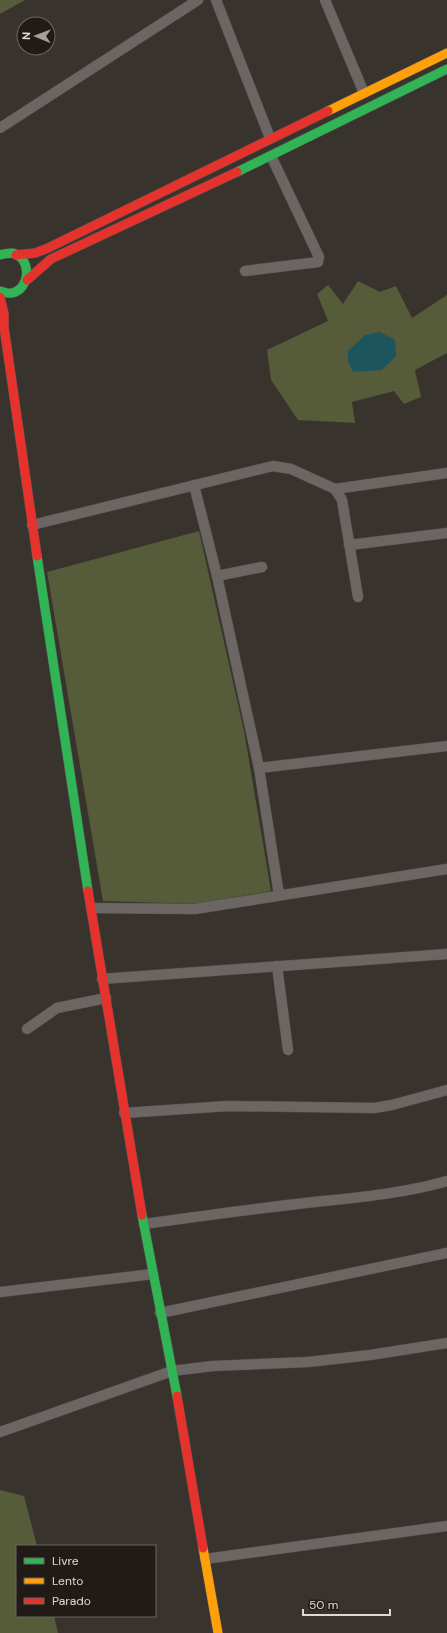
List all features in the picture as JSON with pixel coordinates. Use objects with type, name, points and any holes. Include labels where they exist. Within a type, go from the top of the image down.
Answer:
[{"type":"street","points":[[0,128],[198,0]]},
{"type":"street","points":[[216,0],[270,138]]},
{"type":"street","points":[[325,0],[364,93]]},
{"type":"street","points":[[16,255],[35,253],[46,249],[270,138],[447,53]]},
{"type":"street","points":[[2,329],[20,290],[27,280],[51,259],[271,156],[447,69]]},
{"type":"street","points":[[244,271],[318,262],[319,257],[271,156]]},
{"type":"street","points":[[0,255],[10,253],[16,255],[25,263],[28,274],[27,280]]},
{"type":"street","points":[[0,292],[8,294],[20,290]]},
{"type":"street","points":[[0,297],[4,314],[2,329],[102,979],[124,1113],[172,1371],[218,1633]]},
{"type":"street","points":[[32,525],[273,466],[291,469],[335,489],[447,473]]},
{"type":"street","points":[[194,485],[217,576],[259,768],[279,895]]},
{"type":"street","points":[[335,489],[342,500],[358,597]]},
{"type":"street","points":[[350,545],[447,533]]},
{"type":"street","points":[[217,576],[262,567]]},
{"type":"street","points":[[259,768],[447,746]]},
{"type":"street","points":[[91,908],[196,909],[447,869]]},
{"type":"street","points":[[102,979],[447,954]]},
{"type":"street","points":[[277,966],[288,1050]]},
{"type":"street","points":[[27,1030],[57,1008],[106,998]]},
{"type":"street","points":[[124,1113],[228,1106],[374,1108],[392,1106],[447,1090]]},
{"type":"street","points":[[144,1224],[296,1204],[375,1196],[411,1190],[447,1181]]},
{"type":"street","points":[[160,1313],[447,1253]]},
{"type":"street","points":[[0,1292],[153,1274]]},
{"type":"street","points":[[0,1432],[172,1371],[213,1366],[308,1362],[370,1355],[447,1343]]},
{"type":"street","points":[[205,1559],[447,1526]]},
{"type":"green space","points":[[0,0],[25,0],[0,14]]},
{"type":"green space","points":[[358,281],[380,292],[396,286],[412,318],[447,295],[447,353],[415,370],[421,397],[404,404],[394,391],[352,402],[355,423],[298,420],[271,380],[267,350],[328,321],[317,294],[328,285],[343,304]]},
{"type":"green space","points":[[199,531],[244,731],[271,891],[196,904],[103,901],[47,572]]},
{"type":"green space","points":[[0,1490],[24,1496],[37,1545],[16,1545],[16,1617],[54,1617],[58,1633],[0,1633]]},
{"type":"water","points":[[380,332],[395,340],[396,356],[382,370],[353,372],[348,361],[348,351],[365,335]]},
{"type":"traffic: fast","points":[[237,172],[447,69]]},
{"type":"traffic: fast","points":[[0,255],[12,253],[19,256],[26,266],[27,273],[23,286],[18,290],[11,293],[0,291]]},
{"type":"traffic: fast","points":[[37,556],[88,891]]},
{"type":"traffic: fast","points":[[142,1215],[177,1396]]},
{"type":"traffic: slow","points":[[328,111],[447,53]]},
{"type":"traffic: slow","points":[[203,1548],[218,1633]]},
{"type":"traffic: jam","points":[[16,255],[35,253],[46,249],[328,111]]},
{"type":"traffic: jam","points":[[27,280],[51,259],[237,172]]},
{"type":"traffic: jam","points":[[0,297],[4,314],[4,327],[37,556]]},
{"type":"traffic: jam","points":[[88,891],[142,1215]]},
{"type":"traffic: jam","points":[[177,1396],[203,1548]]}]
